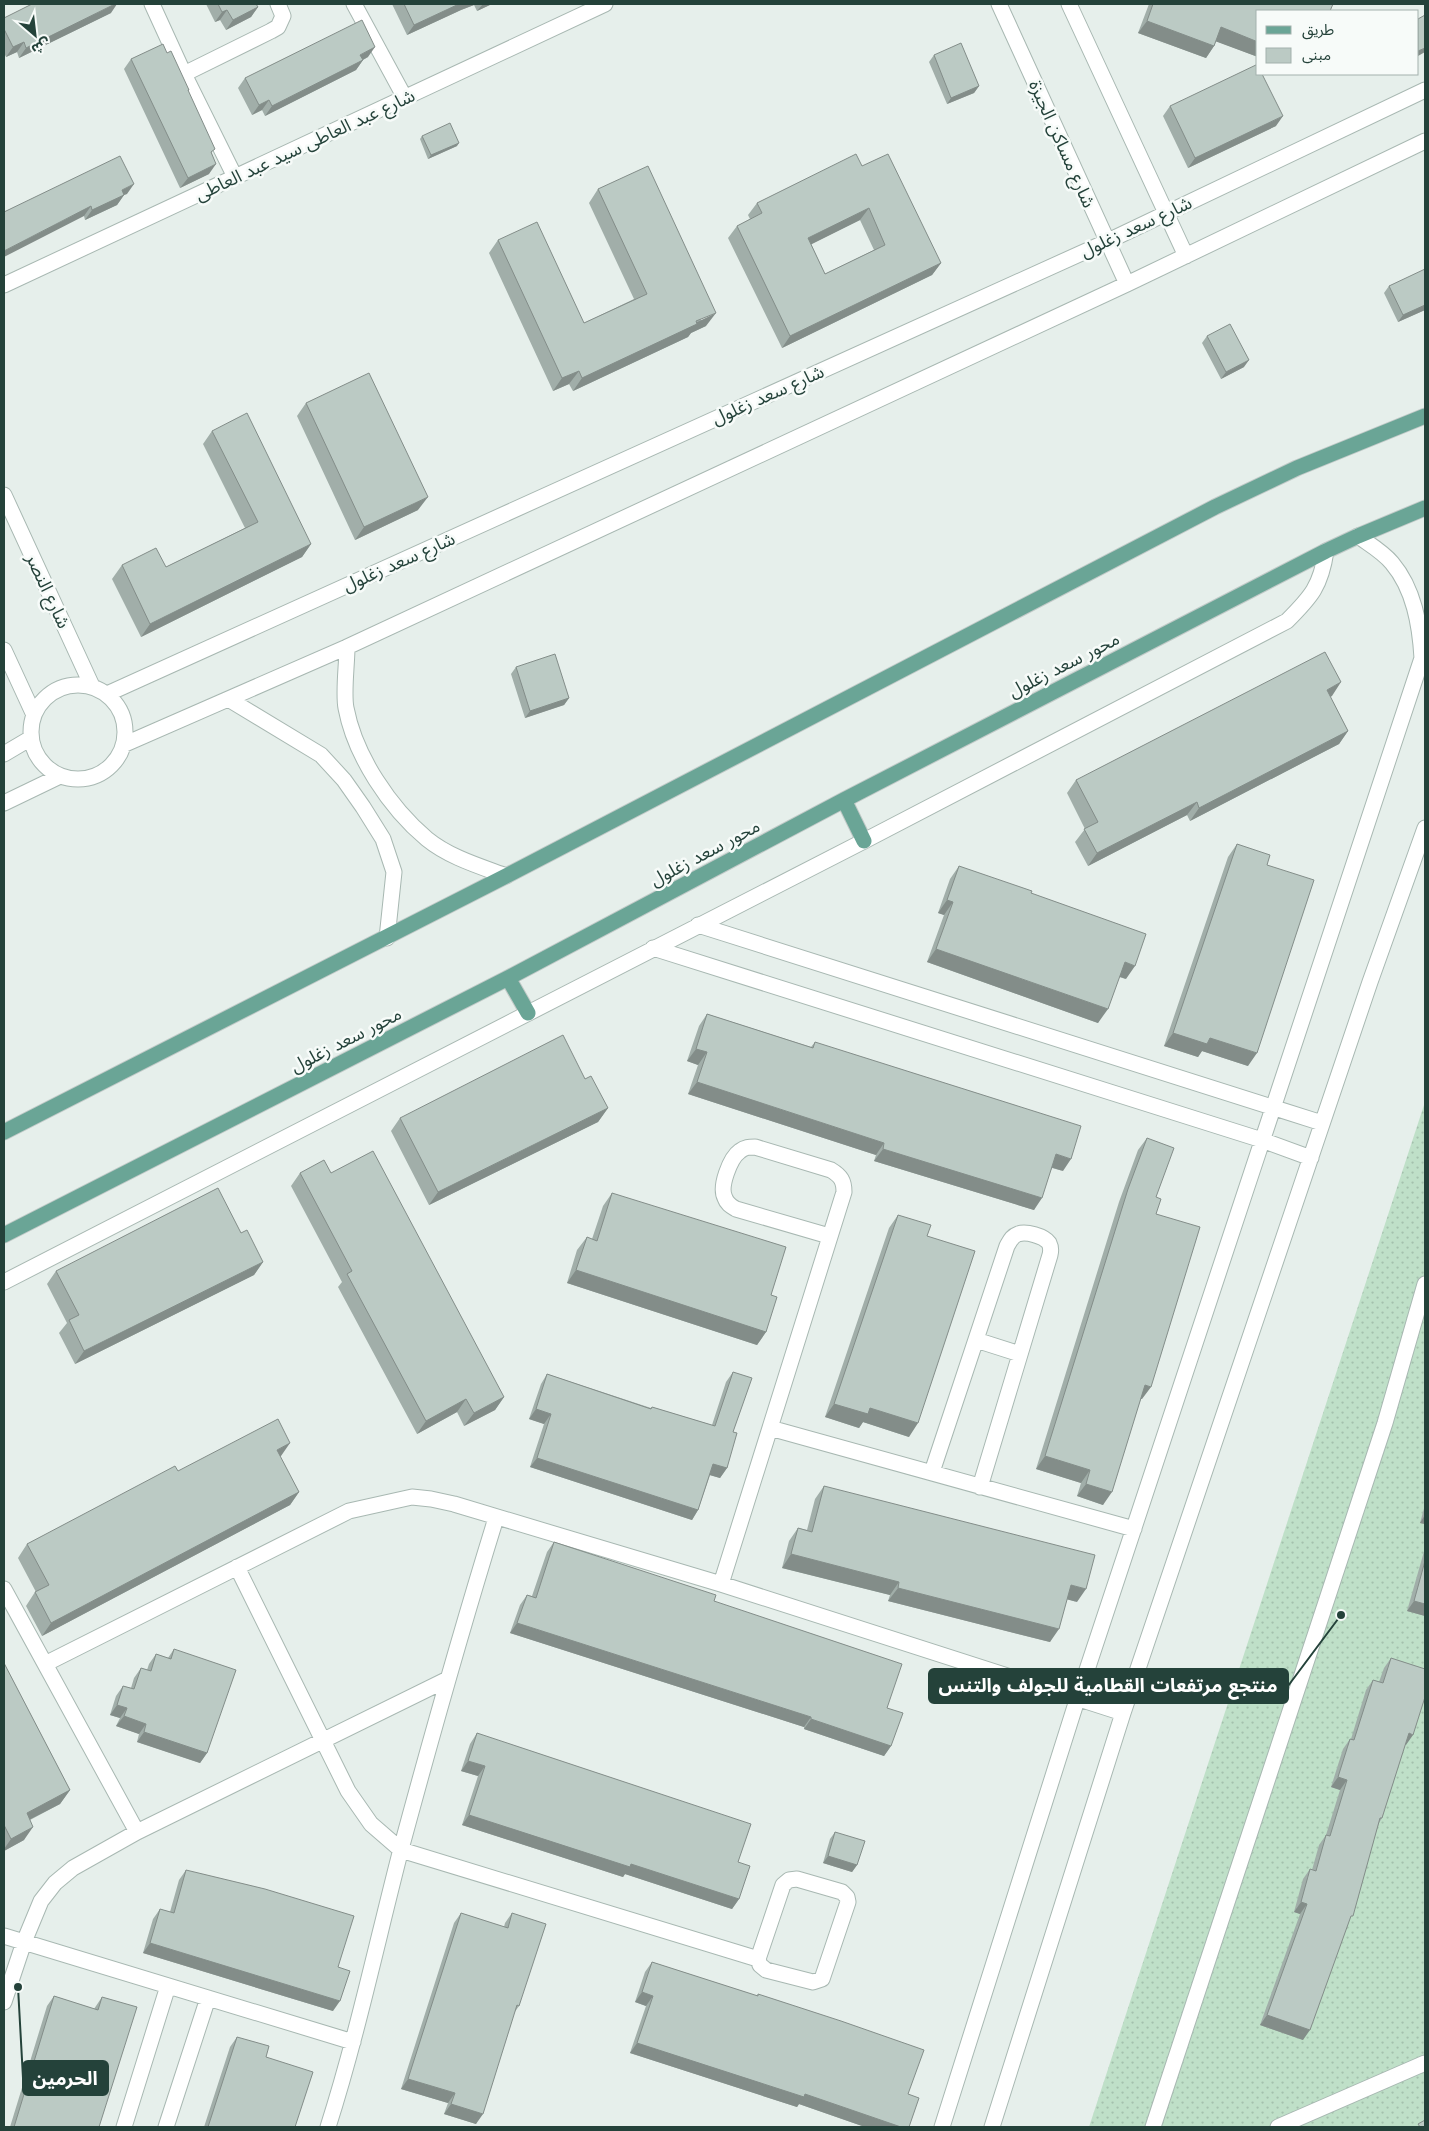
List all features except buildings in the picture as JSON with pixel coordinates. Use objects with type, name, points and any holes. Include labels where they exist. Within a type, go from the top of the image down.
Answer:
[{"type":"main road","points":[[4,1132],[387,938],[1215,507],[1297,468],[1425,416]]},
{"type":"main road","name":"محور سعد زغلول","points":[[4,1235],[508,978],[844,800],[1326,551],[1425,508]]},
{"type":"main road","points":[[844,800],[864,841]]},
{"type":"main road","points":[[508,978],[528,1013]]},
{"type":"street","points":[[152,4],[234,177]]},
{"type":"street","points":[[184,74],[278,26],[283,16],[278,4]]},
{"type":"street","points":[[354,4],[405,98]]},
{"type":"street","name":"شارع عبد العاطى سيد عبد العاطى","points":[[4,285],[605,4]]},
{"type":"street","name":"شارع مساكن الجيزة","points":[[999,4],[1106,242],[1127,284]]},
{"type":"street","points":[[1069,4],[1186,256]]},
{"type":"street","name":"شارع سعد زغلول","points":[[107,694],[1106,242],[1425,90]]},
{"type":"street","points":[[123,746],[347,647],[1127,284],[1425,141]]},
{"type":"street","name":"شارع النصر","points":[[4,495],[92,686]]},
{"type":"street","points":[[942,2127],[1134,1529],[1424,658],[1420,628],[1409,592],[1391,562],[1358,536]]},
{"type":"street","points":[[4,1282],[864,841],[1287,621],[1311,596],[1323,572],[1326,551]]},
{"type":"street","points":[[347,647],[346,708],[358,748],[379,786],[427,839],[455,856],[506,876]]},
{"type":"street","points":[[4,650],[34,715]]},
{"type":"street","points":[[74,684],[92,686],[107,694],[117,705],[123,717],[126,731],[123,746],[118,757],[109,767],[98,774],[86,778],[73,779],[60,776],[49,769],[34,750],[31,738],[34,715],[44,700],[57,689],[74,684]]},
{"type":"street","points":[[230,700],[321,756],[344,780],[363,807],[383,839],[394,872],[387,938]]},
{"type":"street","points":[[4,754],[31,738]]},
{"type":"street","points":[[4,803],[60,776]]},
{"type":"street","points":[[992,2127],[1123,1713],[1322,1123],[1425,828]]},
{"type":"street","points":[[698,926],[1322,1123]]},
{"type":"street","points":[[654,948],[1262,1140],[1311,1158]]},
{"type":"street","points":[[721,1584],[844,1192],[844,1183],[840,1175],[832,1170],[755,1146],[746,1147],[739,1151],[733,1158],[723,1189],[724,1198],[728,1204],[736,1209],[829,1236]]},
{"type":"street","points":[[932,1472],[1007,1246],[1016,1234],[1024,1232],[1043,1238],[1048,1242],[1051,1249],[980,1487]]},
{"type":"street","points":[[1153,2127],[1385,1423],[1425,1284]]},
{"type":"street","points":[[976,1340],[1020,1354]]},
{"type":"street","points":[[770,1428],[1134,1529]]},
{"type":"street","points":[[45,1664],[349,1511],[412,1497],[454,1504],[721,1584],[1123,1713]]},
{"type":"street","points":[[328,2127],[353,2042],[401,1850],[448,1680],[496,1518]]},
{"type":"street","points":[[237,1567],[359,1808],[371,1824],[401,1850],[758,1959]]},
{"type":"street","points":[[4,1589],[137,1832]]},
{"type":"street","points":[[4,2002],[24,1942],[41,1901],[55,1883],[73,1868],[137,1832],[448,1680]]},
{"type":"street","points":[[797,1879],[842,1892],[847,1897],[848,1902],[822,1978],[819,1981],[814,1982],[766,1970],[760,1965],[758,1959],[783,1885],[789,1880],[797,1879]]},
{"type":"street","points":[[4,1936],[353,2042]]},
{"type":"street","points":[[124,2127],[168,1986]]},
{"type":"street","points":[[166,2127],[208,1998]]},
{"type":"street","points":[[1278,2127],[1425,2063]]},
{"type":"green space","points":[[1425,1102],[1425,2127],[1089,2127]]},
{"type":"place","name":"منتجع مرتفعات القطامية للجولف والتنس","points":[[1341,1615]]},
{"type":"place","name":"الحرمين","points":[[18,1987]]}]
